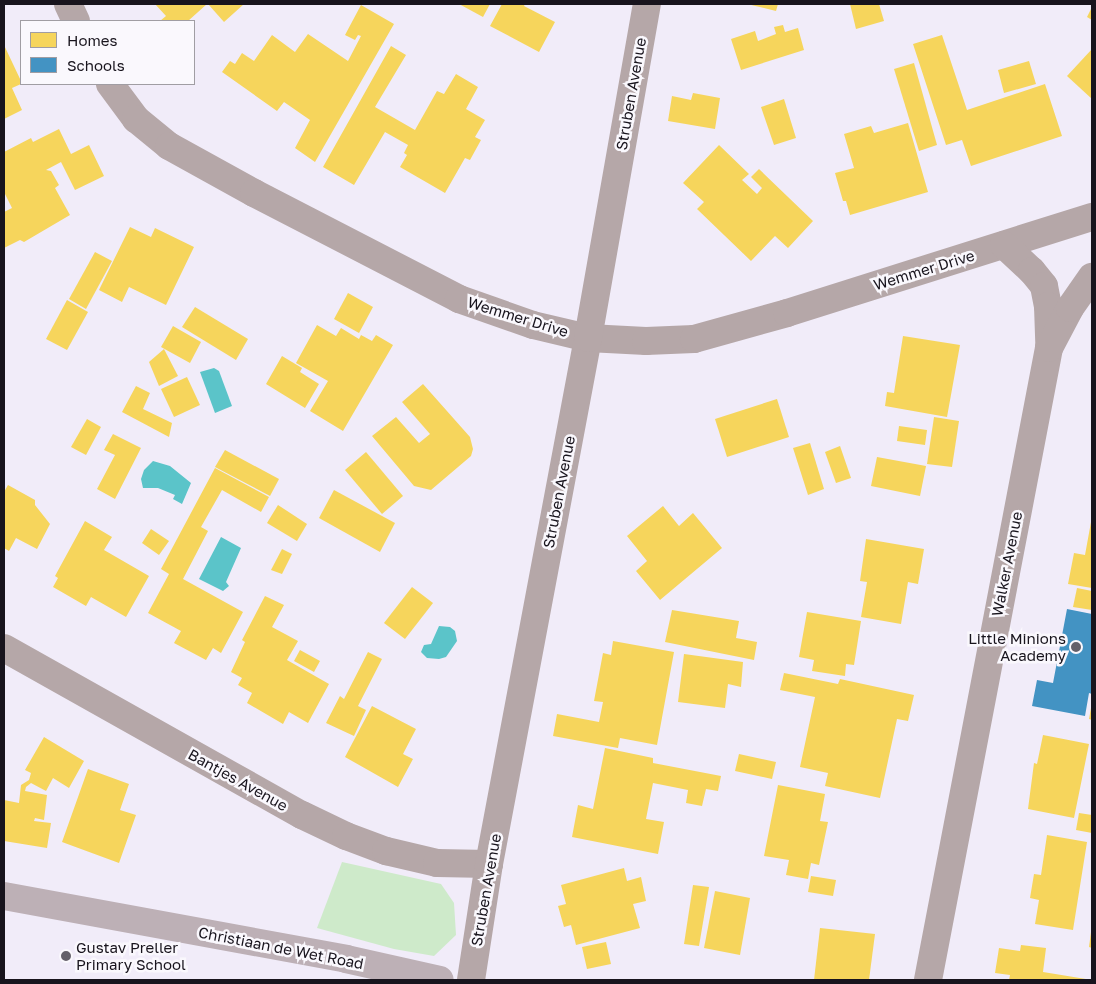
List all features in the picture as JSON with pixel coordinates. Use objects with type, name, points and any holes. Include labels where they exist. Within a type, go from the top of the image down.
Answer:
[{"type":"main road","name":"Christiaan de Wet Road","points":[[4,896],[346,959],[440,980]]},
{"type":"street","points":[[68,4],[76,20]]},
{"type":"street","name":"Struben Avenue","points":[[471,980],[489,864],[588,338],[647,4]]},
{"type":"street","name":"Wemmer Drive","points":[[111,85],[136,119],[169,146],[254,193],[459,299],[533,325],[588,338],[646,341],[694,339],[788,313],[1092,217]]},
{"type":"street","points":[[1004,245],[1032,270],[1044,286],[1048,306],[1049,348]]},
{"type":"street","name":"Walker Avenue","points":[[928,980],[1049,348],[1070,308],[1092,277]]},
{"type":"street","name":"Bantjes Avenue","points":[[4,648],[302,815],[346,836],[386,851],[437,864],[489,864]]},
{"type":"green space","points":[[342,862],[441,884],[454,903],[456,935],[434,956],[394,949],[317,928]]},
{"type":"water","points":[[214,368],[219,371],[232,406],[215,413],[200,372]]},
{"type":"water","points":[[153,461],[170,466],[191,483],[182,504],[173,499],[175,495],[158,488],[143,488],[141,479],[144,470]]},
{"type":"water","points":[[221,537],[241,548],[226,582],[229,586],[223,591],[199,579]]},
{"type":"water","points":[[439,626],[450,627],[455,631],[457,641],[446,657],[439,659],[427,658],[421,652],[424,645],[431,644]]},
{"type":"building: Homes","points":[[155,4],[207,4],[189,20],[161,20],[166,16]]},
{"type":"building: Homes","points":[[208,4],[244,4],[224,22]]},
{"type":"building: Homes","points":[[459,4],[490,4],[483,17]]},
{"type":"building: Homes","points":[[502,4],[525,4],[524,6],[555,22],[539,52],[490,26]]},
{"type":"building: Homes","points":[[747,4],[778,4],[776,11]]},
{"type":"building: Homes","points":[[850,4],[879,4],[884,21],[856,29]]},
{"type":"building: Homes","points":[[361,5],[394,24],[315,162],[295,148],[310,120],[284,102],[277,111],[222,72],[230,61],[235,64],[242,53],[254,61],[272,35],[295,52],[308,34],[348,61],[361,36],[358,35],[355,40],[345,35]]},
{"type":"building: Homes","points":[[1092,7],[1092,20],[1087,17]]},
{"type":"building: Homes","points":[[783,25],[785,32],[798,28],[804,50],[741,70],[731,39],[755,31],[758,41],[776,34],[774,27]]},
{"type":"building: Homes","points":[[942,35],[967,110],[1045,84],[1062,136],[971,166],[962,140],[946,145],[913,44]]},
{"type":"building: Homes","points":[[4,45],[20,79],[20,84],[12,88],[22,110],[4,119]]},
{"type":"building: Homes","points":[[391,46],[406,55],[375,107],[415,130],[437,91],[444,94],[456,74],[478,87],[466,109],[485,120],[475,137],[481,140],[470,160],[465,158],[445,193],[400,167],[407,155],[404,153],[408,145],[385,132],[354,185],[323,167]]},
{"type":"building: Homes","points":[[1092,49],[1092,99],[1067,76]]},
{"type":"building: Homes","points":[[1029,61],[1036,84],[1004,93],[998,70]]},
{"type":"building: Homes","points":[[914,63],[937,145],[919,151],[894,69]]},
{"type":"building: Homes","points":[[693,93],[720,98],[715,129],[668,121],[672,96],[691,100]]},
{"type":"building: Homes","points":[[784,99],[796,138],[774,145],[761,107]]},
{"type":"building: Homes","points":[[908,123],[928,192],[850,215],[846,201],[843,201],[835,173],[854,168],[844,134],[871,126],[874,133]]},
{"type":"building: Homes","points":[[59,129],[71,154],[89,145],[104,176],[75,190],[61,162],[46,170],[51,171],[59,185],[55,188],[70,215],[24,242],[20,240],[4,248],[4,212],[12,208],[4,192],[4,152],[31,138],[33,142]]},
{"type":"building: Homes","points":[[719,145],[749,174],[742,180],[757,194],[762,188],[751,177],[759,169],[813,221],[788,248],[775,236],[751,261],[697,209],[704,202],[683,183]]},
{"type":"building: Homes","points":[[130,227],[151,237],[155,228],[194,247],[166,305],[129,287],[122,302],[99,290]]},
{"type":"building: Homes","points":[[95,252],[112,261],[86,309],[69,299]]},
{"type":"building: Homes","points":[[348,293],[373,307],[359,333],[334,319]]},
{"type":"building: Homes","points":[[67,300],[88,312],[67,350],[46,339]]},
{"type":"building: Homes","points":[[195,307],[248,339],[236,360],[182,327]]},
{"type":"building: Homes","points":[[317,325],[336,336],[341,328],[359,339],[361,335],[372,341],[376,335],[393,345],[343,431],[310,411],[328,381],[296,363]]},
{"type":"building: Homes","points":[[173,326],[201,342],[190,363],[161,347]]},
{"type":"building: Homes","points":[[903,336],[960,345],[947,417],[885,406],[887,392],[894,393]]},
{"type":"building: Homes","points":[[164,349],[178,376],[159,386],[149,362]]},
{"type":"building: Homes","points":[[282,356],[302,368],[300,372],[319,384],[305,408],[266,384]]},
{"type":"building: Homes","points":[[187,377],[200,405],[174,417],[161,389]]},
{"type":"building: Homes","points":[[423,384],[470,437],[473,449],[471,456],[431,490],[414,486],[372,436],[396,417],[419,443],[430,434],[402,402]]},
{"type":"building: Homes","points":[[136,386],[150,393],[143,409],[172,423],[169,437],[122,412]]},
{"type":"building: Homes","points":[[777,399],[789,437],[727,457],[715,419]]},
{"type":"building: Homes","points":[[934,417],[959,421],[952,467],[927,464]]},
{"type":"building: Homes","points":[[87,419],[101,427],[86,455],[71,447]]},
{"type":"building: Homes","points":[[899,426],[927,430],[925,445],[897,441]]},
{"type":"building: Homes","points":[[113,434],[141,448],[115,499],[97,489],[115,455],[104,450]]},
{"type":"building: Homes","points":[[810,443],[824,489],[808,495],[793,448]]},
{"type":"building: Homes","points":[[840,446],[851,478],[836,483],[825,452]]},
{"type":"building: Homes","points":[[225,450],[279,479],[270,496],[215,467]]},
{"type":"building: Homes","points":[[366,452],[403,496],[382,514],[345,470]]},
{"type":"building: Homes","points":[[877,457],[926,466],[920,496],[871,486]]},
{"type":"building: Homes","points":[[215,468],[269,497],[261,512],[222,490],[201,527],[208,531],[183,579],[243,612],[221,653],[213,648],[206,660],[174,643],[181,631],[148,613],[169,574],[161,569]]},
{"type":"building: Homes","points":[[8,485],[35,500],[35,505],[50,524],[37,549],[16,538],[9,551],[4,548],[4,492]]},
{"type":"building: Homes","points":[[334,490],[395,523],[380,552],[319,518]]},
{"type":"building: Homes","points":[[278,505],[307,524],[297,541],[267,523]]},
{"type":"building: Homes","points":[[663,506],[679,526],[693,513],[722,548],[660,600],[636,571],[647,561],[627,536]]},
{"type":"building: Homes","points":[[85,521],[112,537],[104,550],[149,576],[126,617],[91,597],[86,606],[53,587],[58,578],[55,576]]},
{"type":"building: Homes","points":[[1091,522],[1092,588],[1068,584],[1074,553],[1085,555]]},
{"type":"building: Homes","points":[[151,529],[169,541],[159,555],[142,543]]},
{"type":"building: Homes","points":[[866,539],[924,549],[918,584],[908,582],[901,624],[861,617],[867,582],[860,581]]},
{"type":"building: Homes","points":[[282,549],[292,554],[282,574],[271,570]]},
{"type":"building: Homes","points":[[412,587],[433,603],[405,639],[384,623]]},
{"type":"building: Homes","points":[[1077,588],[1092,591],[1092,610],[1073,607]]},
{"type":"building: Homes","points":[[265,596],[284,605],[272,627],[298,641],[287,660],[329,684],[308,723],[289,712],[283,724],[247,703],[252,693],[238,685],[242,678],[231,672],[245,642],[242,640]]},
{"type":"building: Homes","points":[[672,610],[739,621],[736,638],[757,642],[754,660],[665,642]]},
{"type":"building: Homes","points":[[807,612],[861,621],[854,665],[846,664],[845,676],[812,671],[814,660],[799,657]]},
{"type":"building: Homes","points":[[613,641],[674,652],[657,745],[620,738],[618,748],[553,736],[557,714],[599,722],[603,702],[594,701],[603,653],[611,655]]},
{"type":"building: Homes","points":[[300,650],[320,661],[314,672],[294,661]]},
{"type":"building: Homes","points":[[368,652],[382,659],[358,706],[366,710],[354,736],[326,723],[340,696],[344,699]]},
{"type":"building: Homes","points":[[684,654],[743,662],[741,687],[728,684],[725,708],[678,702]]},
{"type":"building: Homes","points":[[784,673],[838,684],[840,679],[914,695],[908,721],[897,719],[880,798],[825,786],[828,773],[800,767],[815,697],[780,690]]},
{"type":"building: Homes","points":[[372,706],[416,729],[403,754],[413,759],[398,787],[345,757]]},
{"type":"building: Homes","points":[[1092,708],[1092,720],[1089,719]]},
{"type":"building: Homes","points":[[1043,735],[1089,744],[1074,818],[1028,809],[1034,763],[1037,764]]},
{"type":"building: Homes","points":[[44,737],[84,761],[69,788],[53,778],[46,791],[31,783],[26,787],[25,791],[47,795],[44,820],[35,818],[34,821],[51,823],[47,848],[4,841],[4,800],[19,803],[21,785],[29,780],[31,773],[25,770]]},
{"type":"building: Homes","points":[[605,748],[653,758],[653,763],[721,776],[718,791],[706,789],[702,806],[686,803],[688,790],[653,783],[646,819],[664,822],[658,854],[572,837],[578,805],[593,809]]},
{"type":"building: Homes","points":[[739,754],[776,762],[772,779],[735,771]]},
{"type":"building: Homes","points":[[88,769],[129,784],[120,810],[136,815],[119,863],[62,842]]},
{"type":"building: Homes","points":[[778,785],[825,794],[820,821],[828,822],[819,865],[811,863],[808,879],[786,875],[789,860],[764,856]]},
{"type":"building: Homes","points":[[1079,813],[1092,815],[1092,833],[1076,830]]},
{"type":"building: Homes","points":[[1047,835],[1087,842],[1073,930],[1035,924],[1039,900],[1030,898],[1034,874],[1041,875]]},
{"type":"building: Homes","points":[[624,868],[627,881],[641,877],[646,901],[633,904],[640,928],[576,945],[571,925],[564,927],[558,906],[566,904],[561,885]]},
{"type":"building: Homes","points":[[811,876],[836,880],[833,896],[808,892]]},
{"type":"building: Homes","points":[[693,885],[709,887],[699,946],[684,944]]},
{"type":"building: Homes","points":[[715,891],[750,898],[740,955],[704,948]]},
{"type":"building: Homes","points":[[820,928],[875,934],[869,980],[814,980]]},
{"type":"building: Homes","points":[[1092,932],[1092,948],[1089,947]]},
{"type":"building: Homes","points":[[606,942],[611,964],[587,969],[582,947]]},
{"type":"building: Homes","points":[[1021,945],[1046,948],[1043,972],[1092,980],[1009,980],[1010,975],[995,973],[999,948],[1020,951]]},
{"type":"building: Schools","name":"Little Minions Academy","points":[[1067,609],[1092,614],[1092,694],[1089,693],[1085,716],[1032,706],[1037,680],[1053,683]]},
{"type":"place","name":"Little Minions Academy","points":[[1076,647]]},
{"type":"place","name":"Gustav Preller Primary School","points":[[66,956]]}]
